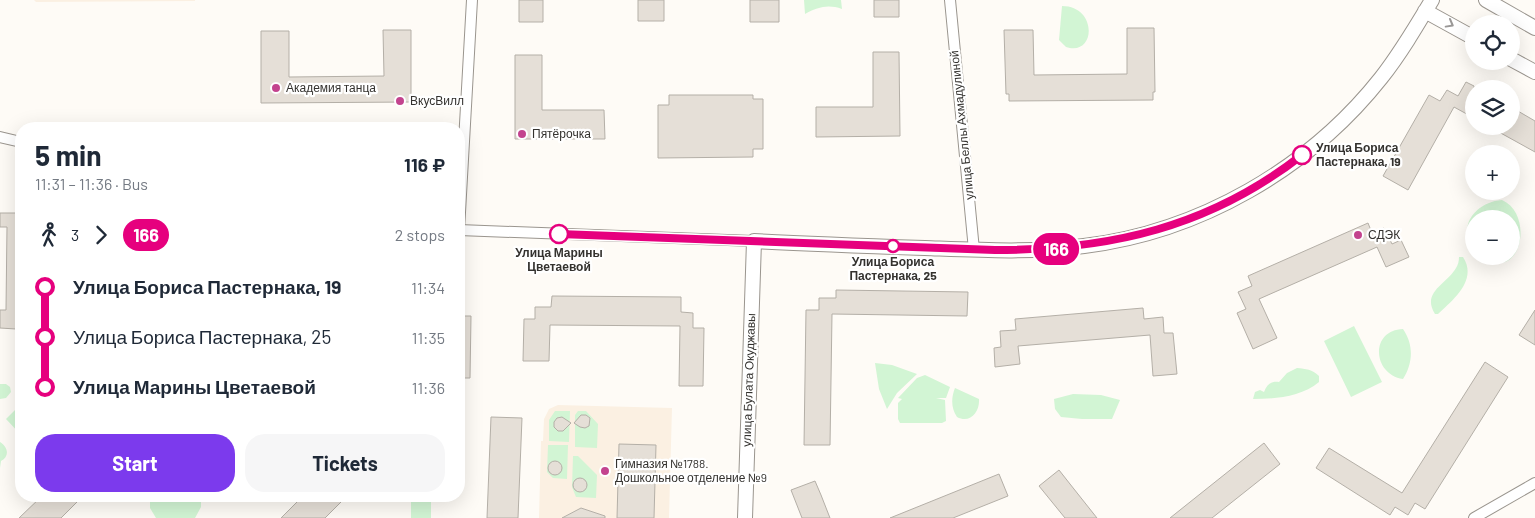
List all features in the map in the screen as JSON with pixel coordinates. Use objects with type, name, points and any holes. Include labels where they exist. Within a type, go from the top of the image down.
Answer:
[{"type":"street","points":[[465,124],[472,0]]},
{"type":"street","name":"улица Беллы Ахмадулиной","points":[[950,0],[974,250]]},
{"type":"street","points":[[1486,0],[1535,28]]},
{"type":"street","points":[[465,230],[974,250],[1041,250],[1109,242],[1175,224],[1203,213],[1238,197],[1296,160],[1321,140],[1352,110],[1394,60],[1428,5],[1465,32]]},
{"type":"street","points":[[1520,64],[1535,72]]},
{"type":"street","points":[[0,137],[15,141]]},
{"type":"street","name":"улица Булата Окуджавы","points":[[745,518],[754,241]]},
{"type":"street","points":[[1474,518],[1535,483]]},
{"type":"shaded area","points":[[34,0],[195,0],[195,1],[36,2]]},
{"type":"shaded area","name":"Гимназия №1788. Дошкольное отделение №9","points":[[558,405],[672,408],[669,518],[539,518],[541,441],[543,441],[544,419],[549,409]]},
{"type":"green space","points":[[804,0],[841,0],[842,9],[823,7],[805,14]]},
{"type":"green space","points":[[1062,6],[1074,8],[1082,14],[1087,22],[1089,30],[1083,45],[1076,48],[1066,47],[1059,40]]},
{"type":"green space","points":[[1502,200],[1513,210],[1477,210]]},
{"type":"green space","points":[[1459,257],[1463,257],[1465,265],[1467,265],[1468,274],[1466,281],[1456,296],[1438,314],[1435,314],[1431,300],[1433,294],[1452,274]]},
{"type":"green space","points":[[1354,326],[1382,382],[1351,397],[1324,341]]},
{"type":"green space","points":[[1403,329],[1409,341],[1411,354],[1409,367],[1403,379],[1385,369],[1379,352],[1380,344],[1385,337],[1392,331]]},
{"type":"green space","points":[[875,363],[892,365],[917,374],[897,393],[887,409],[879,389]]},
{"type":"green space","points":[[1297,368],[1314,372],[1319,376],[1319,382],[1296,394],[1279,398],[1253,399],[1255,392],[1260,390],[1264,392],[1270,384],[1279,382],[1287,373]]},
{"type":"green space","points":[[925,375],[950,387],[946,398],[936,398],[945,400],[946,421],[942,423],[900,423],[898,419],[898,403],[902,399],[898,398],[917,378]]},
{"type":"green space","points":[[0,384],[6,384],[10,387],[11,392],[6,398],[0,399]]},
{"type":"green space","points":[[955,388],[979,399],[978,408],[970,418],[962,419],[955,414],[952,403]]},
{"type":"green space","points":[[1073,394],[1101,395],[1120,400],[1112,419],[1061,417],[1055,409],[1054,399]]},
{"type":"green space","points":[[15,410],[15,429],[6,419]]},
{"type":"green space","points":[[555,411],[570,411],[569,442],[549,441],[549,420]]},
{"type":"green space","points":[[578,411],[586,411],[598,424],[597,448],[575,447],[575,415]]},
{"type":"green space","points":[[0,442],[5,446],[7,454],[1,461],[0,468]]},
{"type":"green space","points":[[548,445],[568,445],[567,479],[553,478],[547,472]]},
{"type":"green space","points":[[573,456],[578,456],[597,475],[596,498],[576,497],[572,487]]},
{"type":"green space","points":[[150,502],[201,502],[201,507],[195,518],[156,518],[150,508]]},
{"type":"green space","points":[[411,502],[431,502],[431,518],[411,518]]},
{"type":"building","points":[[519,0],[543,0],[543,22],[519,22]]},
{"type":"building","points":[[638,0],[664,0],[664,21],[638,21]]},
{"type":"building","points":[[750,0],[779,0],[779,22],[750,22]]},
{"type":"building","points":[[874,0],[899,0],[899,17],[874,17]]},
{"type":"building","points":[[1127,28],[1154,28],[1155,92],[1153,92],[1153,100],[1009,101],[1009,94],[1006,94],[1004,30],[1033,30],[1034,75],[1127,74]]},
{"type":"building","points":[[383,30],[411,30],[411,102],[261,103],[261,31],[289,31],[289,77],[384,76]]},
{"type":"building","points":[[873,52],[899,52],[900,136],[816,137],[816,107],[873,107]]},
{"type":"building","points":[[515,55],[542,55],[542,110],[604,110],[605,139],[515,139]]},
{"type":"building","points":[[1465,84],[1465,113],[1454,107],[1408,190],[1383,176],[1429,95],[1440,101],[1447,90],[1458,96]]},
{"type":"building","points":[[669,95],[753,95],[753,99],[763,99],[763,149],[753,149],[753,157],[658,158],[658,105],[669,105]]},
{"type":"building","points":[[1520,112],[1535,121],[1535,152],[1504,135],[1520,135]]},
{"type":"building","points":[[0,213],[15,213],[15,329],[0,328],[0,310],[6,310],[7,227],[0,227]]},
{"type":"building","points":[[1368,223],[1372,233],[1384,228],[1392,244],[1401,240],[1409,257],[1386,267],[1377,247],[1259,299],[1277,338],[1253,349],[1237,313],[1246,309],[1238,292],[1252,286],[1248,276]]},
{"type":"building","points":[[836,290],[968,292],[967,316],[832,314],[830,445],[804,445],[806,310],[819,310],[819,298],[836,298]]},
{"type":"building","points":[[552,296],[681,297],[681,312],[693,313],[693,328],[704,328],[703,386],[679,386],[680,326],[550,325],[549,361],[523,361],[524,319],[535,319],[535,307],[551,307]]},
{"type":"building","points":[[1143,308],[1144,319],[1163,317],[1164,333],[1173,333],[1177,374],[1153,376],[1150,335],[1018,346],[1020,364],[995,367],[994,348],[1001,347],[1000,331],[1016,330],[1015,319]]},
{"type":"building","points":[[1535,310],[1535,345],[1519,335]]},
{"type":"building","points":[[465,316],[471,316],[470,378],[465,378]]},
{"type":"building","points":[[1485,362],[1508,377],[1425,509],[1415,503],[1408,515],[1395,507],[1390,515],[1316,468],[1329,448],[1402,493]]},
{"type":"building","points":[[581,415],[586,415],[590,418],[589,426],[585,428],[574,423]]},
{"type":"building","points":[[491,417],[522,418],[518,518],[487,518]]},
{"type":"building","points":[[562,417],[571,423],[563,431],[558,431],[554,427],[554,422],[557,418]]},
{"type":"building","points":[[1264,443],[1280,464],[1212,518],[1170,518]]},
{"type":"building","points":[[619,444],[656,445],[654,518],[617,518]]},
{"type":"building","points":[[552,461],[558,461],[562,468],[558,475],[552,475],[548,471],[548,465]]},
{"type":"building","points":[[1059,470],[1097,518],[1065,518],[1039,486]]},
{"type":"building","points":[[999,474],[1008,496],[953,518],[890,518]]},
{"type":"building","points":[[577,478],[583,478],[587,485],[583,492],[577,492],[573,488],[573,482]]},
{"type":"building","points":[[815,481],[830,518],[802,518],[791,490]]},
{"type":"building","points":[[36,502],[77,502],[61,518],[19,518]]},
{"type":"building","points":[[297,502],[341,502],[325,518],[281,518]]},
{"type":"building","points":[[581,508],[605,516],[605,518],[562,518]]},
{"type":"bus line","name":"166","points":[[559,234],[995,250],[1064,248],[1098,244],[1131,237],[1196,216],[1238,197],[1283,170],[1302,155]]},
{"type":"place","name":"Академия танца","points":[[276,88]]},
{"type":"place","name":"ВкусВилл","points":[[400,101]]},
{"type":"place","name":"Пятёрочка","points":[[522,134]]},
{"type":"place","name":"Улица Бориса Пастернака, 19","points":[[1302,155]]},
{"type":"place","name":"Улица Марины Цветаевой","points":[[559,234]]},
{"type":"place","name":"СДЭК","points":[[1358,235]]},
{"type":"place","name":"Улица Бориса Пастернака, 25","points":[[893,246]]},
{"type":"place","name":"Гимназия №1788. Дошкольное отделение №9","points":[[605,471]]}]
